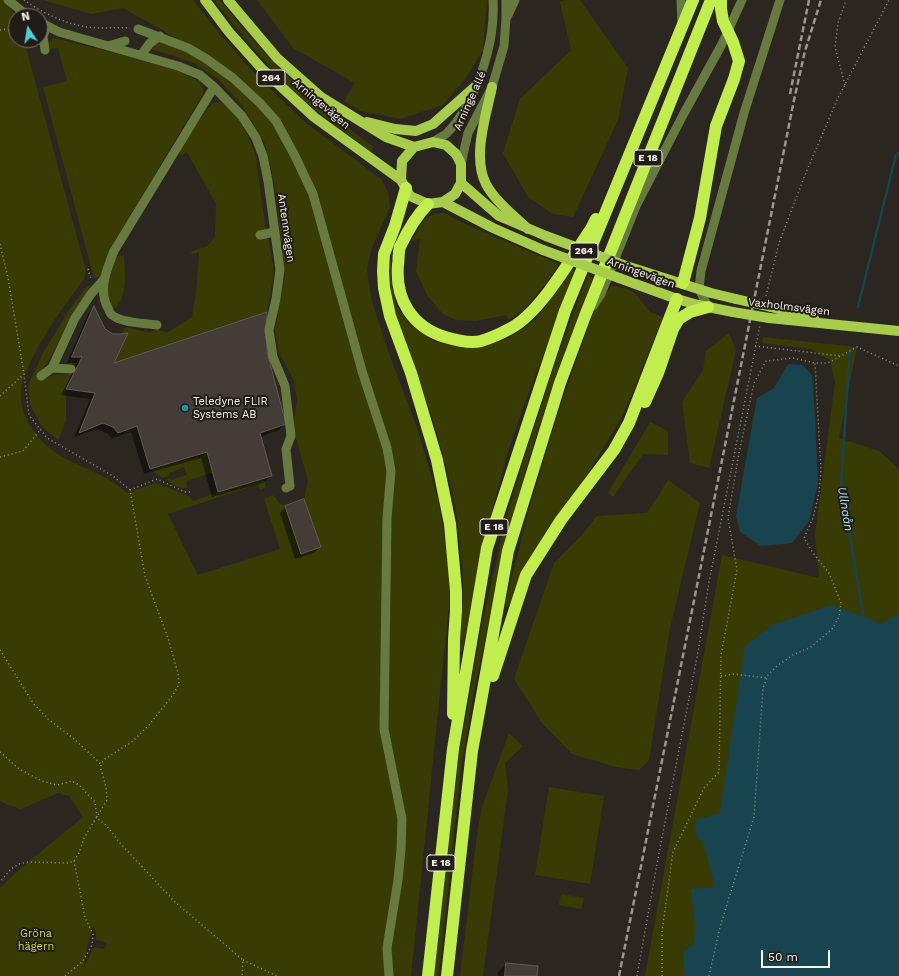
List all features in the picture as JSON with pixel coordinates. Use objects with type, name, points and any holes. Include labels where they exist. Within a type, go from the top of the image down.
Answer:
[{"type":"highway","name":"E 18","points":[[428,976],[453,749],[487,548],[565,311],[693,0]]},
{"type":"highway","name":"E 18","points":[[447,976],[472,751],[508,551],[560,383],[585,316],[711,0]]},
{"type":"highway","points":[[683,283],[700,218],[716,126],[734,79],[739,61],[733,42],[723,21],[721,0]]},
{"type":"highway","points":[[428,204],[419,213],[400,248],[397,279],[401,295],[407,308],[417,322],[432,333],[457,341],[479,342],[512,328],[532,312],[591,229],[634,145]]},
{"type":"highway","points":[[403,184],[395,226],[384,254],[384,288],[390,316],[411,372],[437,460],[450,524],[456,597],[453,749]]},
{"type":"highway","points":[[472,751],[497,660],[526,576],[561,520],[614,450],[629,423],[677,299]]},
{"type":"highway","points":[[629,423],[640,414],[658,372],[673,329],[679,319],[690,312],[708,307]]},
{"type":"main road","name":"Arningevägen","points":[[205,0],[229,32],[262,70],[314,117],[403,184],[410,196],[428,204]]},
{"type":"main road","name":"Arningevägen","points":[[228,0],[276,58],[321,97],[386,137],[414,147]]},
{"type":"main road","points":[[357,120],[395,129],[416,131],[433,124],[477,85]]},
{"type":"main road","points":[[492,87],[481,138],[480,163],[486,184],[501,204],[528,229]]},
{"type":"main road","points":[[403,184],[402,161],[414,147],[433,142],[446,145],[456,154],[461,164],[461,182],[455,194],[443,202],[428,204]]},
{"type":"main road","name":"Arningevägen","points":[[461,182],[499,216],[528,229],[623,265],[699,289],[736,299],[768,303],[845,326]]},
{"type":"main road","name":"Arningevägen","points":[[443,202],[493,228],[543,250],[677,299]]},
{"type":"main road","points":[[677,299],[683,283]]},
{"type":"main road","name":"Vaxholmsvägen","points":[[677,299],[764,320],[899,331]]},
{"type":"street","points":[[8,0],[18,8]]},
{"type":"street","name":"Arninge allé","points":[[433,142],[446,133],[461,116],[477,85],[490,42],[493,20],[493,0]]},
{"type":"street","name":"Arninge allé","points":[[461,164],[468,133],[492,87],[504,46],[506,0]]},
{"type":"street","points":[[506,18],[515,0]]},
{"type":"street","points":[[681,0],[682,27]]},
{"type":"street","points":[[585,316],[601,294],[636,206],[683,115],[728,33],[742,0]]},
{"type":"street","points":[[708,307],[699,289],[700,271],[744,113],[780,0]]},
{"type":"street","name":"Antennvägen","points":[[48,26],[59,32],[178,66],[200,75],[242,116],[256,138],[263,156],[268,181],[280,270],[276,299],[269,330],[273,357],[284,386],[291,436],[286,449],[290,486],[286,488]]},
{"type":"street","points":[[138,29],[160,36],[188,48],[233,78],[260,103],[276,121],[313,194],[362,371],[387,448],[391,471],[387,518],[384,729],[402,819],[398,880],[387,948],[389,976]]},
{"type":"street","points":[[141,55],[150,43],[160,36]]},
{"type":"street","points":[[108,46],[125,41]]},
{"type":"street","points":[[157,325],[124,320],[112,315],[106,305],[103,290],[105,278],[114,250],[214,87]]},
{"type":"street","points":[[260,235],[274,232]]},
{"type":"street","points":[[41,376],[52,368],[75,318],[91,294],[105,278]]},
{"type":"street","points":[[52,368],[71,369]]},
{"type":"path","points":[[24,0],[66,21],[85,27],[138,29]]},
{"type":"path","points":[[845,85],[835,47],[838,23],[846,0]]},
{"type":"path","points":[[768,303],[779,243],[805,175],[845,85],[890,0]]},
{"type":"path","points":[[0,244],[8,278],[24,374],[29,415],[47,438],[113,476],[130,490],[145,576],[168,638],[178,673],[178,684],[173,695],[149,725],[133,741],[105,759],[101,764],[100,769],[107,795],[104,806],[84,838],[79,853],[74,861],[67,863],[28,862],[19,864],[11,869],[0,882]]},
{"type":"path","points":[[88,269],[90,279]]},
{"type":"path","points":[[637,976],[698,652],[709,582],[755,346],[764,320]]},
{"type":"path","points":[[755,346],[840,356]]},
{"type":"path","points":[[662,976],[662,932],[673,852],[704,788],[719,772],[721,655],[737,570],[728,518],[738,458],[754,383],[766,361],[793,358],[815,363],[828,362],[856,348],[899,366]]},
{"type":"path","points":[[709,976],[720,927],[754,817],[763,688],[766,678],[776,666],[811,648],[832,629],[839,617],[841,602],[834,584],[829,573],[804,538],[813,518],[819,493],[821,471],[815,363]]},
{"type":"path","points":[[0,396],[24,374]]},
{"type":"path","points":[[0,457],[23,452],[41,429]]},
{"type":"path","points":[[130,490],[157,479],[185,492],[190,492]]},
{"type":"path","points":[[0,650],[33,703],[48,719],[73,738],[101,764]]},
{"type":"path","points":[[720,676],[746,674],[766,678]]},
{"type":"path","points":[[0,752],[19,769],[42,780],[57,785],[72,781],[79,785],[95,802],[97,818],[107,826],[119,842],[175,902],[243,960],[277,976]]},
{"type":"path","points":[[65,976],[83,961],[92,945],[92,934],[85,918],[74,861]]},
{"type":"path","points":[[242,976],[243,960]]},
{"type":"green space","name":"Gröna hägern","points":[[0,0],[5,0],[10,8],[8,8],[8,48],[26,48],[86,271],[84,279],[56,318],[29,365],[21,392],[21,401],[26,418],[31,427],[42,441],[56,453],[111,481],[127,493],[156,483],[189,496],[193,501],[263,477],[266,487],[260,490],[258,484],[168,514],[198,575],[280,549],[264,499],[273,495],[280,504],[284,505],[301,554],[321,547],[304,499],[308,481],[293,427],[297,401],[294,380],[279,353],[275,330],[285,276],[275,186],[265,144],[242,105],[219,80],[196,64],[172,55],[149,49],[164,41],[190,52],[224,76],[282,125],[208,56],[123,8],[91,14],[43,0],[193,0],[219,33],[255,74],[306,123],[381,179],[388,192],[390,207],[371,250],[367,269],[371,298],[388,351],[417,428],[438,499],[449,563],[449,605],[411,976],[0,976],[0,888],[21,868],[83,817],[69,796],[58,793],[21,809],[0,801]],"holes":[[[93,925],[96,933],[96,940],[103,941],[107,945],[104,949],[94,947],[84,967],[86,951]]]},
{"type":"green space","points":[[214,0],[220,0],[239,24],[280,69],[310,98],[374,147],[370,151],[324,117],[297,94],[254,49]]},
{"type":"green space","points":[[257,0],[487,0],[483,50],[465,79],[443,105],[400,119],[360,111],[344,101],[355,83],[293,48]]},
{"type":"green space","points":[[564,0],[580,0],[628,68],[618,120],[573,217],[553,214],[528,197],[503,153],[520,99],[571,50],[560,2]]},
{"type":"green space","points":[[53,38],[171,68],[199,81],[203,88],[203,94],[111,247],[102,276],[97,278],[94,278],[43,87],[67,81],[58,48],[50,49],[49,44]]},
{"type":"green space","points":[[220,102],[232,111],[238,118],[251,142],[256,157],[265,225],[273,264],[273,278],[267,312],[114,363],[128,333],[121,334],[126,327],[142,331],[151,332],[155,330],[168,332],[192,317],[197,283],[199,253],[191,254],[192,251],[210,244],[215,236],[216,204],[187,152],[181,156],[179,151],[180,147],[209,107],[213,103]]},
{"type":"green space","points":[[444,213],[465,224],[559,264],[527,306],[509,320],[506,315],[476,321],[456,320],[443,314],[427,295],[416,271],[420,239],[412,241],[421,225],[427,218]]},
{"type":"green space","points":[[124,255],[124,290],[120,302],[116,308],[110,305],[106,288],[115,257]]},
{"type":"green space","points":[[391,256],[391,279],[397,307],[411,325],[434,341],[463,348],[487,345],[508,338],[526,327],[537,318],[572,269],[575,272],[524,405],[507,454],[494,504],[462,652],[459,651],[463,572],[456,510],[447,468],[432,416],[400,334],[387,278]]},
{"type":"green space","points":[[588,275],[593,278],[559,369],[530,455],[498,577],[473,697],[461,770],[439,976],[434,976],[460,750],[482,624],[506,519],[553,369]]},
{"type":"green space","points":[[90,285],[93,288],[69,322],[39,375],[42,379],[55,375],[74,374],[66,389],[66,421],[58,440],[42,427],[30,405],[28,386],[42,355],[69,310],[87,286]]},
{"type":"green space","points":[[612,285],[635,293],[650,312],[663,317],[620,420],[518,585],[509,606],[505,607],[529,510],[558,414],[593,313]]},
{"type":"green space","points":[[729,333],[736,350],[709,468],[690,463],[682,402],[703,370],[706,351]]},
{"type":"green space","points":[[763,337],[857,347],[839,438],[879,451],[899,469],[899,678],[750,976],[645,976],[722,555],[819,578],[815,535],[835,382],[830,360],[811,349],[762,343]]},
{"type":"green space","points":[[650,422],[668,431],[668,455],[643,454],[613,497],[608,493]]},
{"type":"green space","points":[[206,454],[214,478],[212,473],[186,481],[187,488],[176,486],[167,480],[169,478],[171,480],[187,475],[184,467],[169,473],[169,476],[162,478],[150,469]]},
{"type":"green space","points":[[668,480],[700,503],[670,628],[649,760],[639,770],[616,767],[572,754],[542,723],[514,679],[554,563],[581,536],[597,516],[647,513]]},
{"type":"green space","points":[[509,733],[523,746],[505,763],[508,790],[483,976],[460,976],[478,827],[482,807]]},
{"type":"green space","points":[[549,787],[604,796],[590,884],[535,875]]},
{"type":"green space","points":[[561,894],[584,898],[581,909],[559,905]]},
{"type":"water","points":[[788,364],[803,365],[812,375],[818,484],[809,521],[792,543],[761,546],[740,532],[736,516],[757,398],[774,388]]},
{"type":"water","points":[[832,605],[882,624],[899,614],[899,976],[685,976],[683,952],[694,944],[695,925],[691,889],[715,887],[704,845],[695,833],[696,820],[720,813],[745,646],[774,624]]},
{"type":"building","name":"Teledyne FLIR Systems AB","points":[[94,306],[105,329],[113,334],[128,333],[114,363],[267,312],[267,352],[286,424],[260,433],[272,476],[218,492],[207,452],[150,469],[137,426],[118,433],[113,427],[103,423],[79,433],[95,393],[66,389],[82,357],[72,357]]},
{"type":"building","points":[[304,499],[321,547],[301,554],[285,506]]},
{"type":"building","points":[[506,963],[538,966],[537,976],[505,976]]},
{"type":"waterway","name":"Ullnaån","points":[[858,307],[896,155],[899,153]]},
{"type":"waterway","name":"Ullnaån","points":[[850,348],[841,484],[864,619]]},
{"type":"railway","points":[[790,94],[809,0]]},
{"type":"railway","points":[[619,976],[794,100],[805,51],[821,0]]},
{"type":"place","name":"Teledyne FLIR Systems AB","points":[[185,408]]}]
